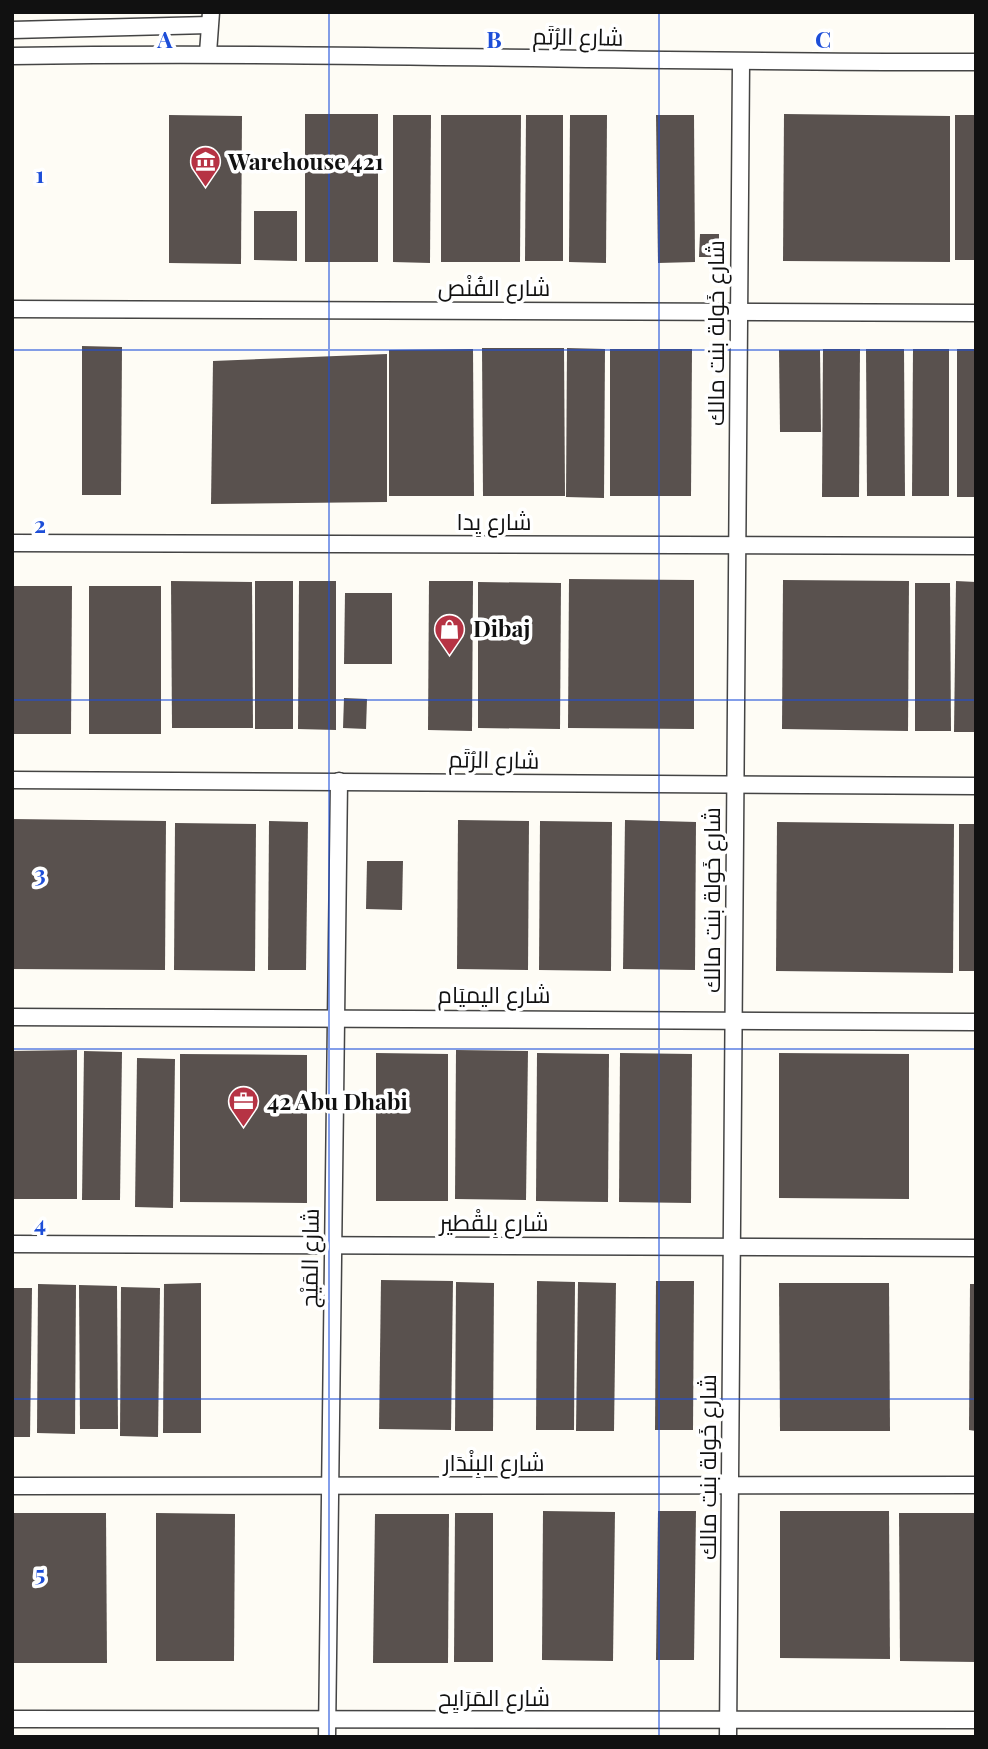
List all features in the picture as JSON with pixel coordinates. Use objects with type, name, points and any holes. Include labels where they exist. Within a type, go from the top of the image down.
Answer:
[{"type":"street","points":[[12,30],[210,18],[208,53]]},
{"type":"street","name":"شارع الرُتَم","points":[[12,56],[208,53],[741,63],[976,62]]},
{"type":"street","name":"شارع خَولة بنت مالك","points":[[728,1737],[741,63]]},
{"type":"street","name":"شارع الفُنْص","points":[[12,309],[976,313]]},
{"type":"street","name":"شارع يِدا","points":[[12,543],[976,547]]},
{"type":"street","name":"شارع الرُتَم","points":[[12,780],[976,786]]},
{"type":"street","name":"شارع المَيْج","points":[[327,1729],[339,781]]},
{"type":"street","name":"شارع اليميَام","points":[[12,1017],[976,1022]]},
{"type":"street","name":"شارع بِلقْطير","points":[[12,1244],[976,1248]]},
{"type":"street","name":"شارع البِنْدَار","points":[[12,1486],[976,1485]]},
{"type":"street","name":"شارع المَرَايِح","points":[[12,1719],[327,1729],[728,1719],[976,1720]]},
{"type":"building","points":[[305,114],[378,114],[378,262],[305,262]]},
{"type":"building","points":[[784,114],[950,116],[950,262],[783,261]]},
{"type":"building","name":"Warehouse 421","points":[[169,115],[242,116],[241,264],[169,263]]},
{"type":"building","points":[[393,115],[431,115],[430,263],[393,262]]},
{"type":"building","points":[[441,115],[521,115],[520,262],[441,262]]},
{"type":"building","points":[[526,115],[563,115],[563,261],[525,261]]},
{"type":"building","points":[[570,115],[607,115],[606,263],[569,262]]},
{"type":"building","points":[[656,115],[694,115],[695,262],[658,263]]},
{"type":"building","points":[[955,115],[976,115],[976,260],[955,260]]},
{"type":"building","points":[[254,211],[297,211],[297,261],[254,260]]},
{"type":"building","points":[[700,234],[719,234],[719,257],[699,257]]},
{"type":"building","points":[[82,346],[122,347],[121,495],[82,495]]},
{"type":"building","points":[[482,348],[564,348],[565,496],[483,496]]},
{"type":"building","points":[[567,348],[605,349],[604,498],[566,497]]},
{"type":"building","points":[[473,349],[474,496],[389,496],[389,350]]},
{"type":"building","points":[[610,349],[692,349],[691,496],[610,496]]},
{"type":"building","points":[[823,349],[860,349],[859,497],[822,497]]},
{"type":"building","points":[[866,349],[904,349],[905,496],[867,496]]},
{"type":"building","points":[[913,349],[949,349],[949,496],[912,496]]},
{"type":"building","points":[[957,349],[976,349],[976,497],[957,497]]},
{"type":"building","points":[[779,350],[820,350],[821,432],[780,432]]},
{"type":"building","points":[[387,354],[387,502],[211,504],[213,361]]},
{"type":"building","points":[[569,579],[694,580],[694,729],[568,728]]},
{"type":"building","points":[[783,580],[909,581],[908,731],[782,729]]},
{"type":"building","points":[[171,581],[252,582],[253,728],[172,728]]},
{"type":"building","points":[[255,581],[293,581],[293,729],[255,729]]},
{"type":"building","points":[[299,581],[336,581],[336,730],[298,729]]},
{"type":"building","name":"Dibaj","points":[[429,581],[473,581],[472,731],[428,730]]},
{"type":"building","points":[[956,581],[976,582],[976,732],[954,732]]},
{"type":"building","points":[[478,582],[561,583],[560,729],[478,728]]},
{"type":"building","points":[[915,583],[950,583],[951,731],[915,731]]},
{"type":"building","points":[[12,586],[72,586],[71,734],[12,734]]},
{"type":"building","points":[[89,586],[161,586],[161,734],[89,734]]},
{"type":"building","points":[[345,593],[392,593],[392,664],[344,664]]},
{"type":"building","points":[[344,698],[367,699],[366,729],[343,728]]},
{"type":"building","points":[[12,819],[166,821],[165,970],[12,969]]},
{"type":"building","points":[[458,820],[529,821],[528,970],[457,969]]},
{"type":"building","points":[[625,820],[696,822],[695,970],[623,969]]},
{"type":"building","points":[[269,821],[308,822],[306,970],[268,970]]},
{"type":"building","points":[[540,821],[612,822],[611,971],[539,970]]},
{"type":"building","points":[[777,822],[954,824],[953,973],[776,971]]},
{"type":"building","points":[[175,823],[256,824],[255,971],[174,970]]},
{"type":"building","points":[[959,824],[976,824],[976,971],[959,971]]},
{"type":"building","points":[[367,861],[403,861],[402,910],[366,909]]},
{"type":"building","points":[[77,1050],[77,1199],[12,1199],[12,1051]]},
{"type":"building","points":[[456,1050],[528,1051],[526,1200],[455,1199]]},
{"type":"building","points":[[84,1051],[122,1052],[120,1200],[82,1200]]},
{"type":"building","points":[[376,1053],[448,1054],[448,1201],[376,1201]]},
{"type":"building","points":[[537,1053],[609,1054],[608,1202],[536,1201]]},
{"type":"building","points":[[620,1053],[692,1054],[691,1203],[619,1202]]},
{"type":"building","points":[[779,1053],[909,1054],[909,1199],[779,1198]]},
{"type":"building","name":"42 Abu Dhabi","points":[[180,1054],[307,1055],[307,1203],[180,1202]]},
{"type":"building","points":[[137,1058],[175,1059],[173,1208],[135,1207]]},
{"type":"building","points":[[381,1280],[453,1281],[451,1430],[379,1429]]},
{"type":"building","points":[[537,1281],[575,1282],[574,1430],[536,1430]]},
{"type":"building","points":[[656,1281],[694,1281],[693,1430],[655,1430]]},
{"type":"building","points":[[456,1282],[494,1283],[493,1431],[455,1431]]},
{"type":"building","points":[[578,1282],[616,1283],[614,1431],[576,1431]]},
{"type":"building","points":[[201,1283],[201,1433],[163,1433],[164,1284]]},
{"type":"building","points":[[779,1283],[889,1283],[890,1431],[780,1431]]},
{"type":"building","points":[[38,1284],[76,1285],[75,1434],[37,1433]]},
{"type":"building","points":[[970,1284],[976,1284],[976,1431],[969,1430]]},
{"type":"building","points":[[79,1285],[117,1286],[118,1429],[80,1429]]},
{"type":"building","points":[[121,1287],[160,1288],[158,1437],[120,1436]]},
{"type":"building","points":[[12,1288],[32,1288],[30,1437],[12,1437]]},
{"type":"building","points":[[543,1511],[615,1512],[613,1661],[542,1660]]},
{"type":"building","points":[[658,1511],[696,1511],[694,1660],[656,1660]]},
{"type":"building","points":[[780,1511],[889,1511],[890,1659],[780,1658]]},
{"type":"building","points":[[12,1513],[106,1513],[107,1663],[12,1663]]},
{"type":"building","points":[[156,1513],[235,1514],[234,1661],[156,1661]]},
{"type":"building","points":[[455,1513],[493,1513],[493,1662],[454,1662]]},
{"type":"building","points":[[899,1513],[976,1513],[976,1662],[900,1661]]},
{"type":"building","points":[[375,1514],[449,1514],[448,1663],[373,1663]]},
{"type":"place","name":"Warehouse 421","points":[[205,189]]},
{"type":"place","name":"Dibaj","points":[[450,656]]},
{"type":"place","name":"42 Abu Dhabi","points":[[244,1129]]}]
